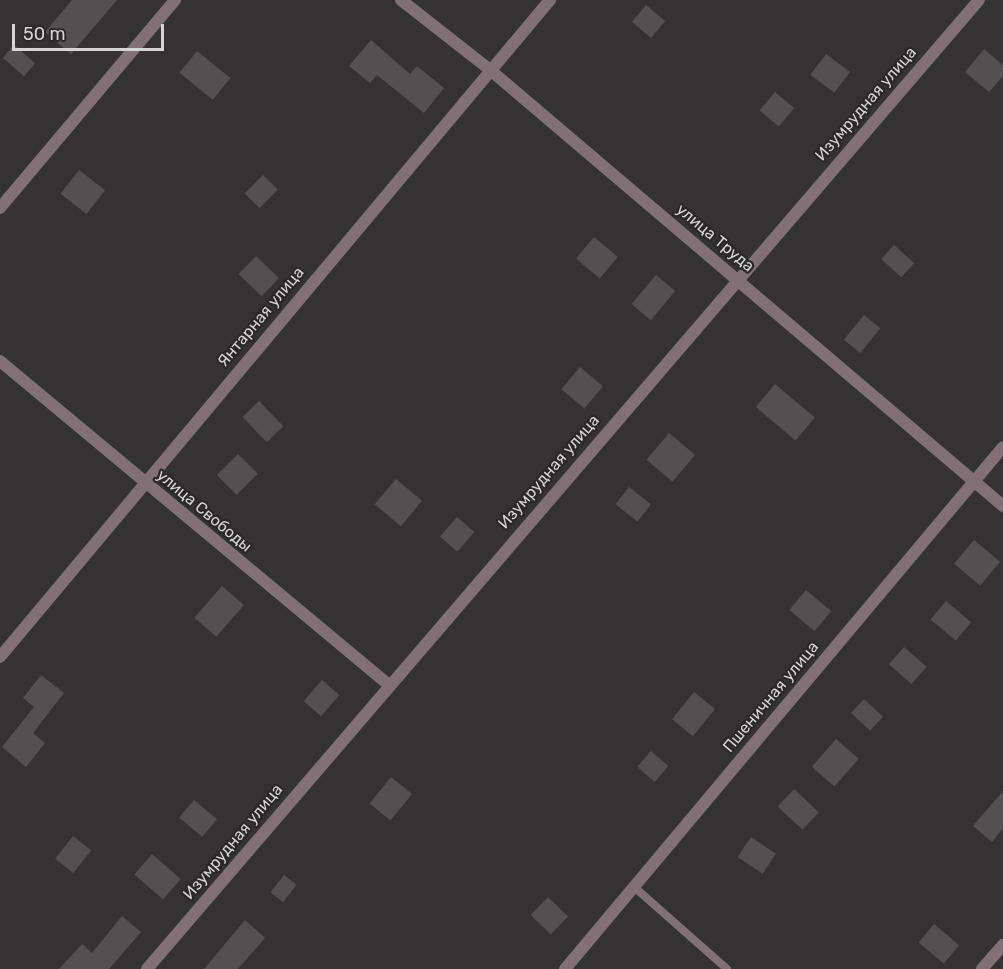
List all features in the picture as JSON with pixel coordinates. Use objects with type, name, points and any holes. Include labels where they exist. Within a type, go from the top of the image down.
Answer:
[{"type":"street","points":[[0,208],[175,0]]},
{"type":"street","name":"улица Труда","points":[[401,0],[489,69],[1003,506]]},
{"type":"street","name":"Янтарная улица","points":[[0,657],[489,69],[550,0]]},
{"type":"street","name":"Изумрудная улица","points":[[147,969],[737,278],[979,0]]},
{"type":"street","name":"улица Свободы","points":[[0,361],[389,685]]},
{"type":"street","name":"Пшеничная улица","points":[[565,969],[1003,447]]},
{"type":"street","points":[[982,969],[1003,945]]},
{"type":"lane","points":[[633,886],[727,969]]},
{"type":"building","points":[[72,0],[117,0],[71,54],[45,32]]},
{"type":"building","points":[[646,5],[665,21],[651,38],[632,22]]},
{"type":"building","points":[[371,40],[410,74],[417,66],[444,88],[424,113],[377,75],[370,83],[349,66]]},
{"type":"building","points":[[14,45],[35,63],[24,76],[3,58]]},
{"type":"building","points":[[984,49],[1003,65],[1003,76],[989,92],[965,72]]},
{"type":"building","points":[[197,51],[230,78],[213,100],[179,73]]},
{"type":"building","points":[[826,54],[850,72],[834,93],[810,75]]},
{"type":"building","points":[[775,92],[794,108],[779,126],[760,110]]},
{"type":"building","points":[[79,170],[105,190],[87,214],[61,194]]},
{"type":"building","points":[[263,175],[278,190],[259,208],[245,193]]},
{"type":"building","points":[[594,237],[618,257],[600,278],[576,258]]},
{"type":"building","points":[[894,245],[914,263],[901,277],[881,259]]},
{"type":"building","points":[[256,256],[279,278],[262,296],[239,274]]},
{"type":"building","points":[[656,275],[675,291],[651,320],[632,304]]},
{"type":"building","points":[[864,315],[880,328],[860,353],[844,340]]},
{"type":"building","points":[[580,367],[603,386],[584,408],[561,389]]},
{"type":"building","points":[[775,384],[815,417],[796,440],[756,407]]},
{"type":"building","points":[[259,401],[283,426],[267,442],[242,417]]},
{"type":"building","points":[[669,433],[695,455],[673,482],[647,460]]},
{"type":"building","points":[[238,454],[258,474],[237,495],[217,475]]},
{"type":"building","points":[[396,479],[422,501],[401,526],[375,504]]},
{"type":"building","points":[[629,487],[651,504],[638,522],[615,504]]},
{"type":"building","points":[[457,517],[474,532],[457,552],[440,537]]},
{"type":"building","points":[[974,540],[1000,562],[980,586],[954,564]]},
{"type":"building","points":[[222,586],[244,605],[216,637],[194,618]]},
{"type":"building","points":[[806,590],[831,611],[815,631],[789,610]]},
{"type":"building","points":[[946,601],[971,622],[956,641],[931,619]]},
{"type":"building","points":[[904,647],[927,667],[912,684],[889,664]]},
{"type":"building","points":[[41,675],[64,693],[33,733],[45,743],[26,767],[2,747],[34,707],[23,698]]},
{"type":"building","points":[[322,680],[339,695],[321,716],[304,701]]},
{"type":"building","points":[[694,692],[715,709],[693,736],[672,719]]},
{"type":"building","points":[[864,699],[883,717],[870,731],[851,713]]},
{"type":"building","points":[[836,739],[859,759],[834,787],[812,767]]},
{"type":"building","points":[[651,751],[668,766],[655,782],[637,767]]},
{"type":"building","points":[[391,777],[412,794],[391,820],[370,803]]},
{"type":"building","points":[[794,789],[819,812],[802,830],[778,807]]},
{"type":"building","points":[[1003,791],[1003,828],[992,842],[973,826]]},
{"type":"building","points":[[194,800],[217,819],[202,837],[179,818]]},
{"type":"building","points":[[73,836],[91,850],[73,873],[55,859]]},
{"type":"building","points":[[751,837],[776,854],[762,874],[738,857]]},
{"type":"building","points":[[152,854],[181,879],[163,899],[134,874]]},
{"type":"building","points":[[284,875],[297,885],[283,902],[270,892]]},
{"type":"building","points":[[548,897],[568,916],[551,934],[531,915]]},
{"type":"building","points":[[122,916],[141,932],[109,969],[59,969],[82,944],[92,953]]},
{"type":"building","points":[[245,920],[265,938],[238,969],[204,969]]},
{"type":"building","points":[[934,924],[959,945],[944,964],[919,942]]}]
